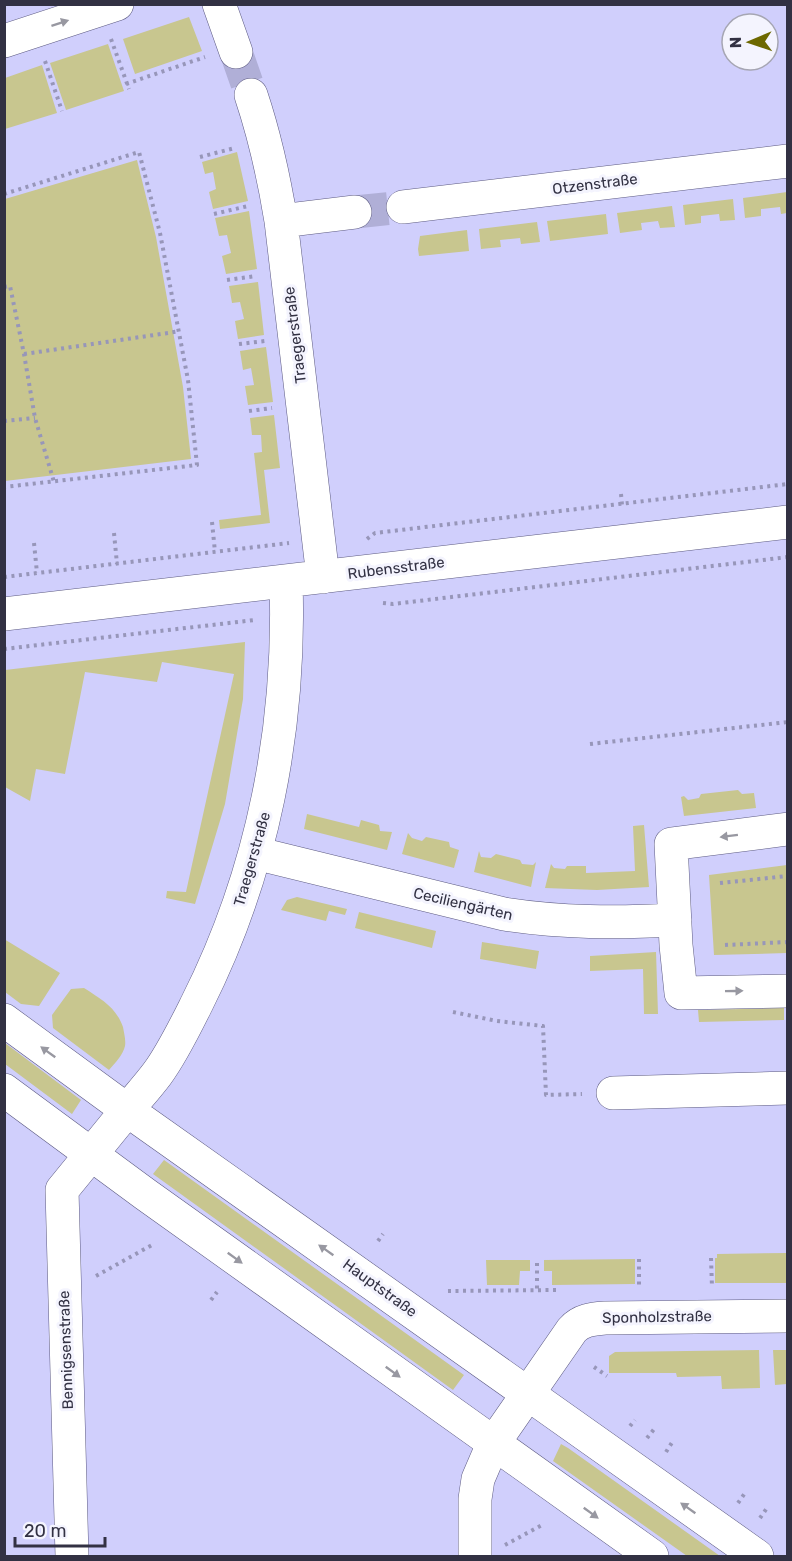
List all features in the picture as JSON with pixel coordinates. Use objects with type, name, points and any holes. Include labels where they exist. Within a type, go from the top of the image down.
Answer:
[{"type":"street","points":[[219,4],[224,53]]},
{"type":"street","points":[[4,41],[113,19]]},
{"type":"street","name":"Traegerstraße","points":[[251,95],[272,171],[268,213],[323,577]]},
{"type":"street","name":"Otzenstraße","points":[[403,207],[788,161]]},
{"type":"street","points":[[268,213],[355,212]]},
{"type":"street","name":"Rubensstraße","points":[[4,614],[788,522]]},
{"type":"street","name":"Traegerstraße","points":[[91,1154],[158,1073],[204,989],[229,934],[255,853],[272,784],[284,703],[288,629],[286,581]]},
{"type":"street","points":[[788,828],[670,844],[681,993],[788,991]]},
{"type":"street","name":"Ceciliengärten","points":[[255,853],[474,908],[539,920],[581,922],[675,920]]},
{"type":"street","name":"Hauptstraße","points":[[4,1020],[127,1110],[757,1557]]},
{"type":"street","points":[[601,1094],[788,1088]]},
{"type":"street","points":[[4,1090],[652,1557]]},
{"type":"street","name":"Bennigsenstraße","points":[[72,1557],[62,1190],[91,1154]]},
{"type":"street","name":"Sponholzstraße","points":[[488,1551],[475,1499],[478,1479],[494,1444],[527,1393],[577,1324],[605,1318],[788,1316]]},
{"type":"path","points":[[113,19],[126,84],[129,89]]},
{"type":"path","points":[[126,84],[224,53]]},
{"type":"path","points":[[42,55],[62,111]]},
{"type":"path","points":[[200,157],[243,146]]},
{"type":"path","points":[[4,194],[139,152],[160,233],[188,380],[197,465],[4,487]]},
{"type":"path","points":[[214,214],[268,213]]},
{"type":"path","points":[[227,280],[264,275]]},
{"type":"path","points":[[4,287],[10,285],[35,418],[54,482]]},
{"type":"path","points":[[24,354],[178,331]]},
{"type":"path","points":[[239,344],[270,340]]},
{"type":"path","points":[[249,411],[278,407]]},
{"type":"path","points":[[4,422],[35,418]]},
{"type":"path","points":[[364,541],[375,533],[788,484]]},
{"type":"path","points":[[212,522],[215,552]]},
{"type":"path","points":[[114,533],[117,564]]},
{"type":"path","points":[[34,543],[38,573]]},
{"type":"path","points":[[4,577],[288,543]]},
{"type":"path","points":[[381,602],[393,604],[788,557]]},
{"type":"path","points":[[4,649],[248,621]]},
{"type":"path","points":[[590,744],[788,722]]},
{"type":"path","points":[[720,883],[788,876]]},
{"type":"path","points":[[725,945],[788,942]]},
{"type":"path","points":[[453,1012],[497,1021],[543,1026],[546,1095],[601,1094]]},
{"type":"path","points":[[378,1241],[383,1234]]},
{"type":"path","points":[[88,1280],[152,1245]]},
{"type":"path","points":[[711,1258],[712,1289]]},
{"type":"path","points":[[639,1259],[639,1289]]},
{"type":"path","points":[[537,1263],[537,1290]]},
{"type":"path","points":[[448,1291],[557,1290]]},
{"type":"path","points":[[211,1300],[217,1292]]},
{"type":"path","points":[[594,1367],[607,1376]]},
{"type":"path","points":[[630,1426],[635,1420]]},
{"type":"path","points":[[647,1438],[655,1428]]},
{"type":"path","points":[[666,1452],[673,1442]]},
{"type":"path","points":[[738,1503],[745,1493]]},
{"type":"path","points":[[760,1518],[767,1508]]},
{"type":"path","points":[[488,1551],[542,1525]]},
{"type":"shaded area","points":[[189,17],[202,51],[135,74],[123,39]]},
{"type":"shaded area","points":[[108,44],[124,91],[66,110],[50,63]]},
{"type":"shaded area","points":[[42,65],[57,113],[5,129],[5,78]]},
{"type":"shaded area","points":[[237,152],[248,201],[213,209],[209,192],[216,189],[213,172],[205,174],[202,162]]},
{"type":"shaded area","points":[[137,160],[156,237],[183,387],[191,459],[5,481],[5,199]]},
{"type":"shaded area","points":[[787,192],[787,213],[781,214],[780,207],[761,209],[761,216],[745,218],[743,198]]},
{"type":"shaded area","points":[[733,199],[735,220],[720,221],[719,214],[701,216],[701,223],[685,225],[683,205]]},
{"type":"shaded area","points":[[672,206],[675,227],[660,228],[658,221],[641,223],[642,230],[620,233],[617,213]]},
{"type":"shaded area","points":[[249,211],[257,269],[226,274],[222,256],[231,253],[227,235],[219,236],[215,218]]},
{"type":"shaded area","points":[[606,214],[608,234],[550,241],[547,221]]},
{"type":"shaded area","points":[[537,222],[540,242],[521,244],[520,238],[500,240],[501,247],[481,249],[479,229]]},
{"type":"shaded area","points":[[467,230],[469,251],[419,256],[420,236]]},
{"type":"shaded area","points":[[258,282],[264,335],[238,339],[235,321],[244,319],[240,302],[232,303],[229,286]]},
{"type":"shaded area","points":[[266,347],[273,402],[248,405],[245,386],[254,385],[251,368],[243,370],[240,351]]},
{"type":"shaded area","points":[[274,415],[280,468],[264,470],[270,523],[220,529],[219,520],[261,515],[254,453],[262,452],[261,435],[252,435],[250,418]]},
{"type":"shaded area","points":[[245,642],[243,699],[225,804],[195,904],[166,898],[167,891],[186,892],[234,674],[162,662],[157,682],[85,672],[65,774],[36,769],[30,801],[5,787],[5,670]]},
{"type":"shaded area","points":[[738,790],[742,794],[754,793],[756,808],[684,816],[681,797],[684,796],[688,800],[699,798],[701,794]]},
{"type":"shaded area","points":[[307,814],[359,827],[361,820],[379,825],[380,831],[392,832],[387,850],[304,829]]},
{"type":"shaded area","points":[[644,825],[649,887],[597,890],[545,888],[551,864],[554,868],[565,869],[567,866],[586,866],[586,873],[635,871],[633,826]]},
{"type":"shaded area","points":[[408,833],[412,838],[422,841],[426,837],[449,842],[450,847],[459,850],[454,868],[402,854]]},
{"type":"shaded area","points":[[479,851],[481,857],[491,858],[496,854],[520,860],[522,864],[533,865],[536,862],[531,887],[474,872]]},
{"type":"shaded area","points":[[787,865],[787,953],[714,955],[709,875]]},
{"type":"shaded area","points":[[297,897],[347,909],[345,915],[329,911],[326,921],[281,910],[287,900]]},
{"type":"shaded area","points":[[359,912],[436,931],[432,948],[355,928]]},
{"type":"shaded area","points":[[4,939],[60,973],[39,1006],[21,1004],[5,992]]},
{"type":"shaded area","points":[[482,942],[539,951],[536,969],[480,959]]},
{"type":"shaded area","points":[[656,952],[658,1014],[644,1014],[643,969],[590,971],[590,956]]},
{"type":"shaded area","points":[[84,988],[112,1009],[123,1027],[125,1046],[109,1070],[53,1028],[52,1015],[71,989]]},
{"type":"shaded area","points":[[784,1008],[784,1020],[699,1022],[698,1010]]},
{"type":"shaded area","points":[[5,1043],[81,1100],[72,1114],[5,1064]]},
{"type":"shaded area","points":[[164,1160],[464,1375],[453,1390],[153,1174]]},
{"type":"shaded area","points":[[787,1253],[787,1283],[715,1283],[717,1254]]},
{"type":"shaded area","points":[[635,1259],[635,1284],[552,1285],[552,1271],[544,1271],[544,1260]]},
{"type":"shaded area","points":[[486,1260],[530,1260],[530,1271],[520,1271],[519,1285],[487,1285]]},
{"type":"shaded area","points":[[759,1350],[760,1388],[722,1389],[721,1376],[677,1377],[676,1373],[609,1373],[609,1356],[615,1352]]},
{"type":"shaded area","points":[[773,1350],[787,1350],[787,1384],[775,1385]]},
{"type":"shaded area","points":[[561,1444],[720,1556],[687,1556],[553,1461]]},
{"type":"tunnel","points":[[236,52],[251,95]]},
{"type":"tunnel","points":[[355,212],[403,207]]}]
